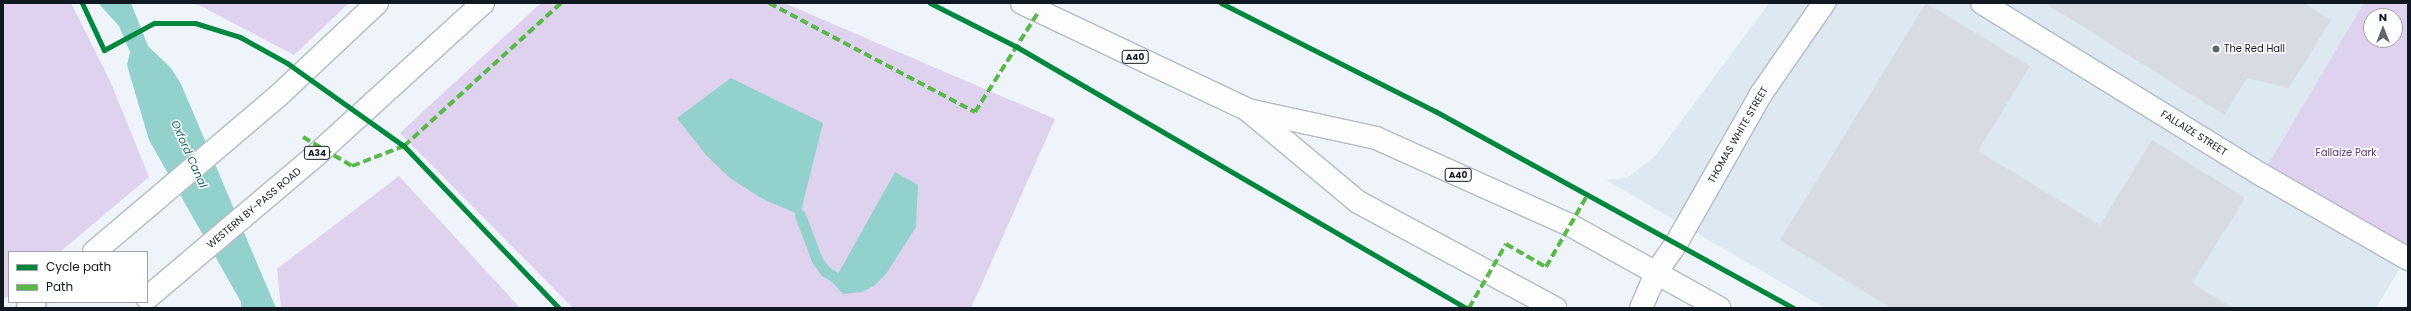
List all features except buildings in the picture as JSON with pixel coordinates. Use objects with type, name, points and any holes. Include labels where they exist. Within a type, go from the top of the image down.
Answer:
[{"type":"main road","points":[[95,251],[277,97],[377,3]]},
{"type":"main road","name":"WESTERN BY-PASS ROAD","points":[[148,297],[315,156],[483,3]]},
{"type":"main road","name":"A40","points":[[1022,3],[1248,110],[1376,138],[1570,225],[1657,271],[1719,308]]},
{"type":"main road","name":"THOMAS WHITE STREET","points":[[1641,308],[1657,271],[1677,242],[1761,94],[1824,3]]},
{"type":"main road","name":"FALLAIZE STREET","points":[[1982,3],[2262,175],[2408,259]]},
{"type":"main road","name":"A40","points":[[1248,110],[1358,202],[1555,308]]},
{"type":"shaded area","points":[[1769,3],[2408,3],[2406,258],[2376,308],[1825,308],[1606,180],[1627,178],[1656,155]]},
{"type":"green space","points":[[3,3],[71,3],[111,83],[149,177],[61,251],[8,251],[8,296],[3,300]]},
{"type":"green space","points":[[195,3],[349,3],[294,55]]},
{"type":"green space","points":[[541,3],[784,3],[1055,119],[971,308],[573,308],[400,133]]},
{"type":"green space","name":"Fallaize Park","points":[[2364,3],[2408,3],[2408,259],[2262,175]]},
{"type":"green space","points":[[399,176],[520,308],[281,308],[277,269]]},
{"type":"water","name":"Oxford Canal","points":[[98,3],[131,3],[148,46],[171,68],[181,84],[276,308],[241,308],[241,302],[149,140],[127,65],[130,52],[119,26]]},
{"type":"water","points":[[731,78],[823,123],[800,215],[761,198],[730,178],[706,155],[677,118]]},
{"type":"water","points":[[895,172],[918,185],[916,227],[886,274],[874,286],[862,292],[843,294],[833,283]]},
{"type":"waterway","points":[[800,215],[817,260],[825,271],[836,278]]},
{"type":"marked path","points":[[303,137],[352,166],[404,146],[561,3]]},
{"type":"marked path","points":[[769,3],[975,112],[1039,11]]},
{"type":"marked path","points":[[1469,308],[1506,244],[1546,267],[1588,194]]},
{"type":"cycle path","points":[[82,3],[104,50],[154,23],[195,23],[240,37],[287,63],[404,146],[559,308]]},
{"type":"cycle path","points":[[930,3],[1017,47],[1466,308]]},
{"type":"cycle path","points":[[1221,3],[1435,111],[1793,308]]},
{"type":"place","name":"The Red Hall","points":[[2216,49]]}]
